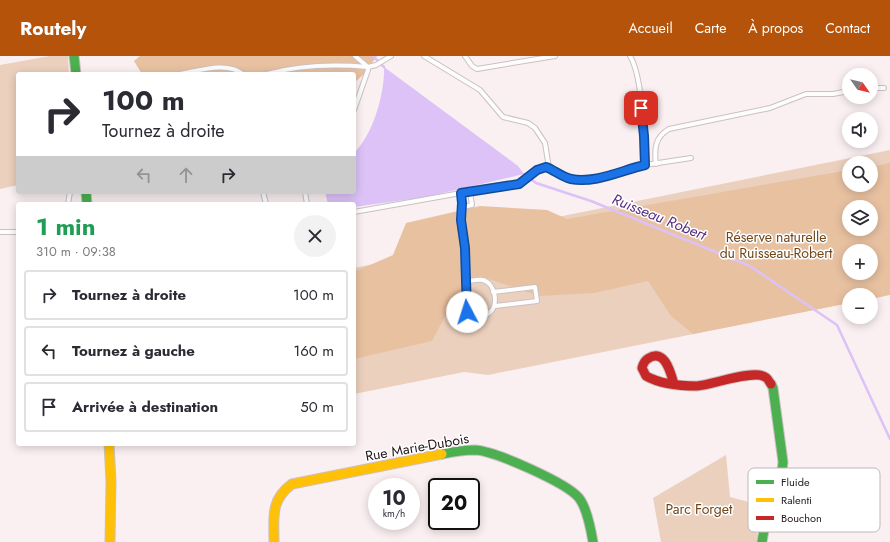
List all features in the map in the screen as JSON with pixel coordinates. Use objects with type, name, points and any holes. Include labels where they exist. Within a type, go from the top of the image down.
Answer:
[{"type":"street","points":[[74,56],[76,72]]},
{"type":"street","points":[[674,384],[702,386],[755,374],[764,376],[773,388],[783,462],[782,468]]},
{"type":"street","points":[[109,446],[111,481],[110,542]]},
{"type":"street","name":"Rue Marie-Dubois","points":[[274,542],[274,504],[283,490],[292,484],[459,451],[476,450],[509,459],[569,489],[580,498],[589,522],[593,542]]},
{"type":"street","points":[[762,542],[763,532]]},
{"type":"lane","points":[[355,56],[368,67]]},
{"type":"lane","points":[[276,72],[294,68],[316,66],[368,67],[376,65],[391,56]]},
{"type":"lane","points":[[424,56],[480,90],[503,117],[528,123],[535,128],[545,143],[549,165],[548,168]]},
{"type":"lane","points":[[465,56],[472,66],[477,69],[556,56]]},
{"type":"lane","points":[[630,56],[635,65],[640,94],[645,165]]},
{"type":"lane","points":[[192,72],[223,67],[235,68],[240,72]]},
{"type":"lane","points":[[356,105],[367,75],[368,67]]},
{"type":"lane","points":[[878,88],[884,88]]},
{"type":"lane","points":[[656,164],[654,150],[662,134],[673,127],[757,111],[779,105],[806,94],[833,94],[842,92]]},
{"type":"lane","points":[[645,151],[654,150]]},
{"type":"lane","points":[[356,212],[515,184],[525,180],[531,174],[542,168],[548,168],[565,177],[581,180],[600,178],[645,165],[691,158]]},
{"type":"lane","points":[[463,207],[472,205],[470,191]]},
{"type":"lane","points":[[461,193],[463,207],[461,220],[465,248],[466,307],[470,315],[476,317],[488,314],[495,306],[537,301],[535,287],[493,292]]},
{"type":"lane","points":[[0,232],[16,232]]},
{"type":"lane","points":[[465,282],[483,280],[488,284],[493,292],[495,306]]},
{"type":"lane","points":[[451,310],[466,307]]},
{"type":"green space","points":[[50,56],[68,56],[69,72],[16,72],[16,185],[0,189],[0,65]]},
{"type":"green space","points":[[140,56],[377,56],[364,74],[356,81],[356,72],[141,72],[134,61]]},
{"type":"green space","name":"Réserve naturelle du Ruisseau-Robert","points":[[890,150],[890,295],[878,295],[878,288],[842,288],[842,304],[488,375],[464,372],[356,394],[356,268],[505,237],[503,228],[842,160],[842,192],[878,192],[878,156],[860,156]]},
{"type":"green space","name":"Réserve naturelle du Ruisseau-Robert","points":[[890,163],[890,295],[878,298],[878,288],[842,288],[842,304],[693,334],[671,316],[648,281],[594,293],[539,296],[480,276],[453,301],[432,341],[356,359],[356,271],[393,255],[406,223],[480,206],[547,210],[567,219],[842,171],[842,192],[878,192],[878,166]]},
{"type":"green space","name":"Parc Forget","points":[[726,455],[730,497],[748,502],[748,532],[757,532],[758,542],[661,542],[653,498]]},
{"type":"shaded area","points":[[384,67],[518,166],[524,174],[426,197],[356,207],[356,202],[328,202],[326,194],[356,194],[356,151],[367,136],[372,125],[380,101]]},
{"type":"waterway","name":"Ruisseau Robert","points":[[373,56],[384,67]]},
{"type":"waterway","name":"Ruisseau Robert","points":[[524,174],[536,183],[591,201],[750,266],[837,325],[890,439]]},
{"type":"traffic: fast","points":[[74,56],[76,72]]},
{"type":"traffic: fast","points":[[86,194],[87,202]]},
{"type":"traffic: fast","points":[[771,384],[773,388],[783,462],[782,468]]},
{"type":"traffic: fast","points":[[442,454],[471,450],[485,452],[514,462],[560,484],[572,492],[582,502],[588,519],[593,542]]},
{"type":"traffic: fast","points":[[762,542],[764,532]]},
{"type":"traffic: slow","points":[[109,446],[111,481],[110,542]]},
{"type":"traffic: slow","points":[[274,542],[274,517],[277,503],[280,496],[292,484],[442,454]]},
{"type":"traffic: jam","points":[[674,384],[669,369],[663,359],[659,356],[655,356],[645,361],[642,368],[646,376],[671,384],[697,386],[752,375],[760,375],[765,377],[771,384]]},
{"type":"route","points":[[467,312],[465,248],[461,220],[463,210],[461,193],[519,184],[537,170],[546,167],[565,177],[581,180],[600,178],[645,165],[641,108]]}]
